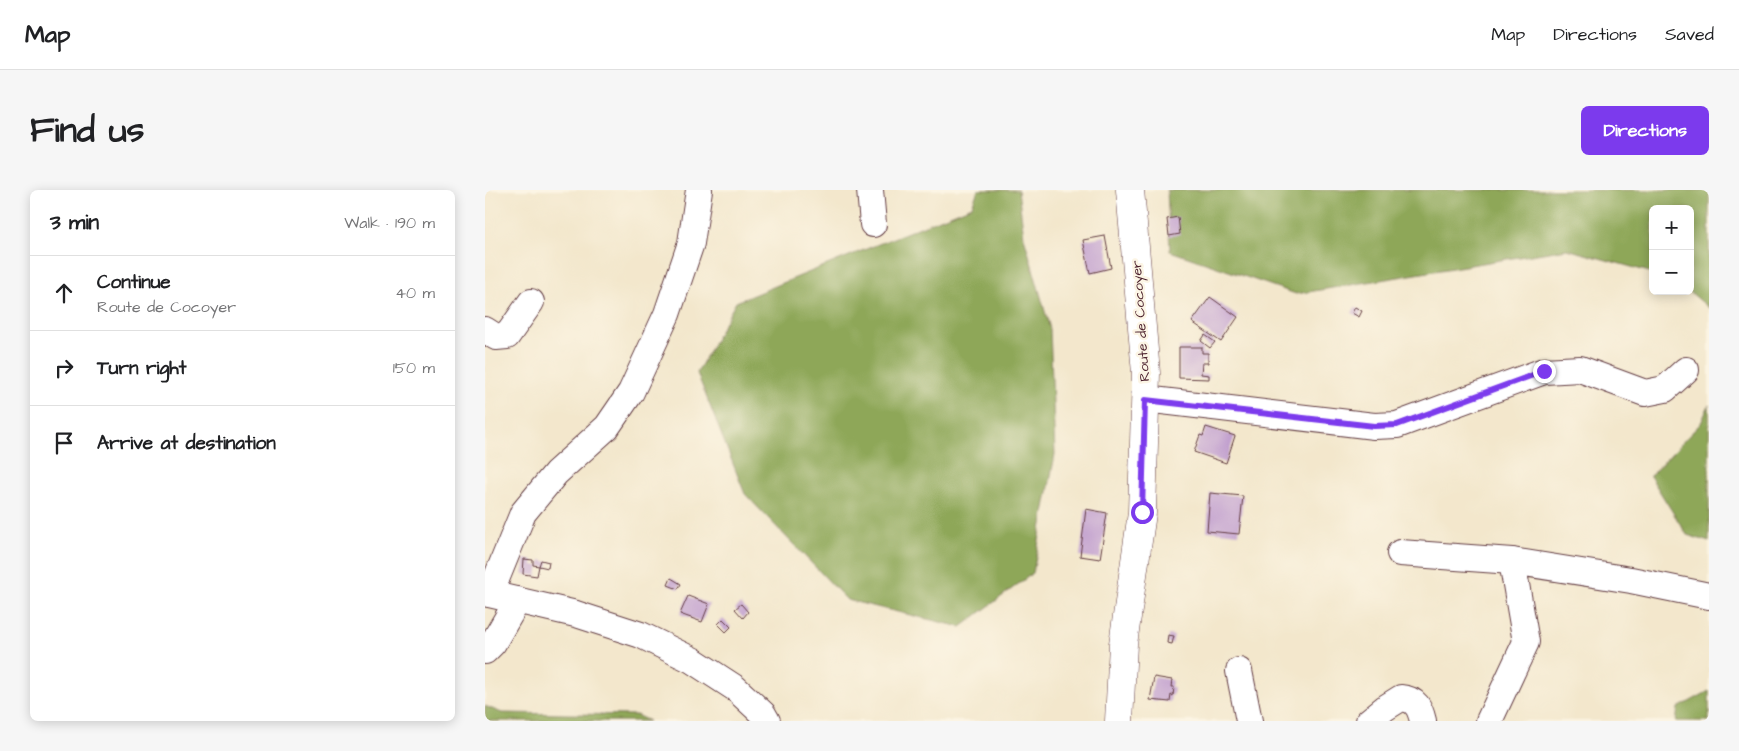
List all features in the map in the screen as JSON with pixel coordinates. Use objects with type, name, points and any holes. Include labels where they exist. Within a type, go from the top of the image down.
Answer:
[{"type":"main road","name":"Route de Cocoyer","points":[[1119,721],[1123,644],[1142,512],[1146,373],[1130,190]]},
{"type":"street","points":[[699,190],[691,243],[667,314],[631,392],[607,427],[556,473],[523,512],[487,593],[576,614],[641,635],[692,660],[735,688],[763,714],[767,721]]},
{"type":"street","points":[[870,190],[873,224]]},
{"type":"street","points":[[485,330],[496,337],[507,336],[531,302]]},
{"type":"street","points":[[1145,400],[1374,426],[1397,425],[1544,371],[1581,369],[1645,393],[1665,389],[1685,370]]},
{"type":"street","points":[[1401,553],[1512,561],[1631,580],[1709,596]]},
{"type":"street","points":[[1489,721],[1526,642],[1512,561]]},
{"type":"street","points":[[485,651],[493,643],[518,600]]},
{"type":"street","points":[[1239,671],[1249,721]]},
{"type":"street","points":[[1369,721],[1401,698],[1413,701],[1419,707],[1423,721]]},
{"type":"green space","points":[[978,190],[1018,190],[1024,237],[1050,329],[1055,454],[1033,573],[961,627],[847,600],[745,494],[697,373],[736,302],[972,206]]},
{"type":"green space","points":[[1167,190],[1709,190],[1709,308],[1694,295],[1694,205],[1649,205],[1649,272],[1567,249],[1296,294],[1170,251]]},
{"type":"green space","points":[[1709,405],[1709,542],[1687,535],[1650,476],[1701,423]]},
{"type":"green space","points":[[1709,691],[1709,721],[1676,721],[1678,708]]},
{"type":"green space","points":[[485,706],[502,713],[636,715],[649,721],[485,721]]},
{"type":"building","points":[[1178,217],[1180,234],[1169,236],[1167,219]]},
{"type":"building","points":[[1105,236],[1111,268],[1090,273],[1083,240]]},
{"type":"building","points":[[1210,297],[1238,317],[1221,342],[1192,322]]},
{"type":"building","points":[[1355,307],[1362,311],[1359,317],[1352,313]]},
{"type":"building","points":[[1205,335],[1215,342],[1210,348],[1201,341]]},
{"type":"building","points":[[1179,347],[1202,347],[1202,353],[1208,353],[1208,363],[1202,363],[1201,374],[1209,375],[1209,379],[1179,378]]},
{"type":"building","points":[[1206,427],[1235,436],[1226,463],[1194,452],[1200,435],[1203,436]]},
{"type":"building","points":[[1210,493],[1243,496],[1239,534],[1207,531]]},
{"type":"building","points":[[1086,509],[1107,513],[1100,559],[1080,556]]},
{"type":"building","points":[[524,559],[533,560],[533,565],[539,566],[537,576],[523,574]]},
{"type":"building","points":[[541,560],[549,562],[548,568],[539,566]]},
{"type":"building","points":[[671,578],[681,584],[678,589],[668,585]]},
{"type":"building","points":[[688,596],[709,604],[702,622],[680,614]]},
{"type":"building","points":[[741,604],[748,612],[743,618],[735,609]]},
{"type":"building","points":[[723,619],[731,627],[726,632],[718,624]]},
{"type":"building","points":[[1168,635],[1174,636],[1172,644],[1167,643]]},
{"type":"building","points":[[1154,677],[1172,680],[1171,687],[1174,687],[1170,702],[1150,700]]},
{"type":"route","points":[[1142,512],[1145,400],[1374,426],[1397,425],[1544,371]]}]
